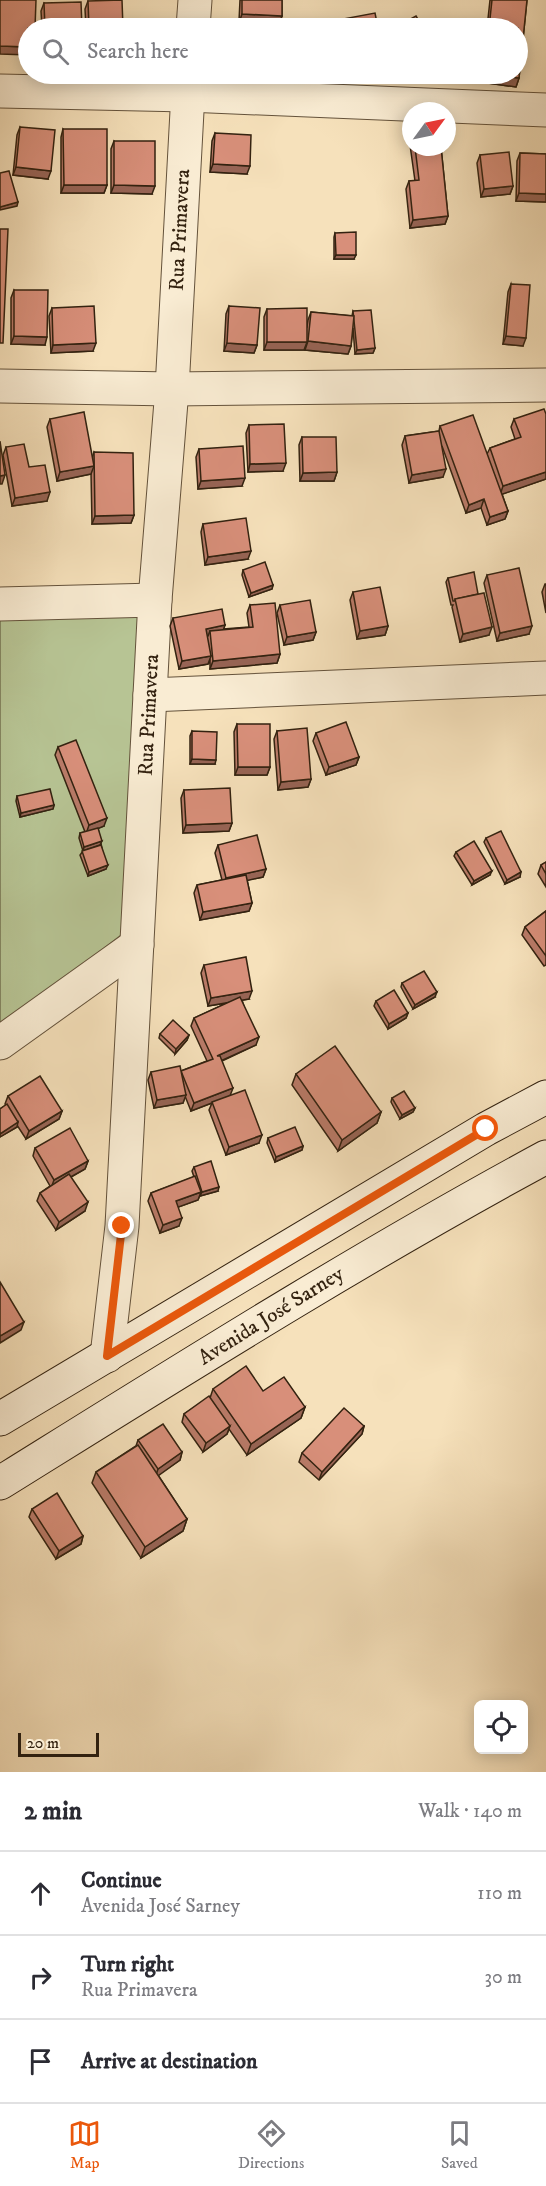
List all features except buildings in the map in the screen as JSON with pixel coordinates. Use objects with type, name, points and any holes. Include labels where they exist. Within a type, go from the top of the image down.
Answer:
[{"type":"street","points":[[194,18],[195,0]]},
{"type":"street","points":[[0,91],[188,84],[546,110]]},
{"type":"street","name":"Rua Primavera","points":[[107,1356],[122,1226],[155,600],[172,389],[188,84]]},
{"type":"street","points":[[0,386],[172,389],[546,385]]},
{"type":"street","points":[[0,604],[155,600]]},
{"type":"street","points":[[150,695],[546,678]]},
{"type":"street","points":[[0,1043],[137,945]]},
{"type":"street","points":[[0,1419],[544,1094]]},
{"type":"street","name":"Avenida José Sarney","points":[[0,1483],[332,1278],[458,1204],[546,1157]]},
{"type":"green space","points":[[155,600],[138,922],[0,1029],[0,604]]},
{"type":"route","points":[[122,1226],[107,1356],[486,1129]]}]
